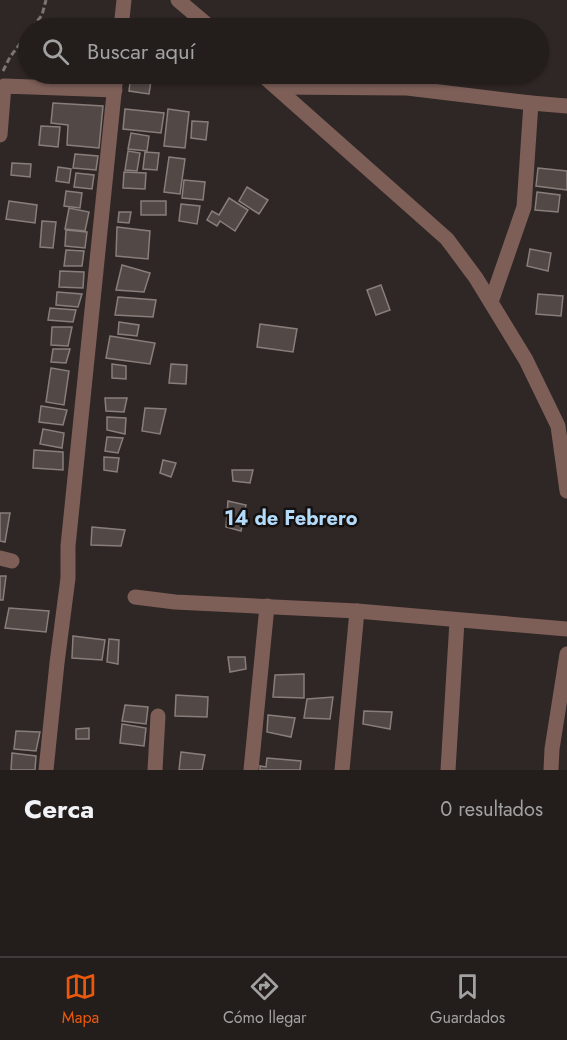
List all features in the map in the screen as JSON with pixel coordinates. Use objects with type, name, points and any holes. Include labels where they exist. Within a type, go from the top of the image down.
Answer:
[{"type":"street","points":[[122,18],[124,0]]},
{"type":"street","points":[[178,0],[199,18]]},
{"type":"street","points":[[46,770],[68,578],[68,546],[115,84]]},
{"type":"street","points":[[273,84],[447,239],[476,278],[526,360],[558,426],[567,491]]},
{"type":"street","points":[[0,135],[4,86],[115,90]]},
{"type":"street","points":[[276,87],[407,87],[567,106]]},
{"type":"street","points":[[491,302],[524,207],[531,103]]},
{"type":"street","points":[[135,597],[175,602],[357,612],[567,629]]},
{"type":"street","points":[[251,770],[267,606]]},
{"type":"street","points":[[342,770],[357,612]]},
{"type":"street","points":[[448,770],[458,621]]},
{"type":"street","points":[[550,770],[567,654]]},
{"type":"street","points":[[156,770],[158,716]]},
{"type":"path","points":[[40,18],[46,0]]},
{"type":"path","points":[[4,86],[2,73],[18,46]]},
{"type":"building","points":[[130,84],[150,84],[149,94],[129,91]]},
{"type":"building","points":[[53,103],[103,106],[99,148],[67,145],[68,125],[51,123]]},
{"type":"building","points":[[125,109],[164,113],[161,133],[123,129]]},
{"type":"building","points":[[168,109],[189,112],[185,148],[164,146]]},
{"type":"building","points":[[192,121],[208,122],[206,140],[191,138]]},
{"type":"building","points":[[41,126],[60,127],[58,147],[39,145]]},
{"type":"building","points":[[131,133],[149,136],[147,151],[128,149]]},
{"type":"building","points":[[128,151],[140,153],[137,171],[125,170]]},
{"type":"building","points":[[145,152],[159,153],[157,170],[143,169]]},
{"type":"building","points":[[75,154],[98,156],[96,170],[73,168]]},
{"type":"building","points":[[169,157],[185,159],[180,194],[164,192]]},
{"type":"building","points":[[12,163],[31,164],[30,177],[11,175]]},
{"type":"building","points":[[58,167],[71,169],[69,183],[56,181]]},
{"type":"building","points":[[538,168],[567,171],[567,190],[536,186]]},
{"type":"building","points":[[124,172],[146,173],[145,189],[123,188]]},
{"type":"building","points":[[76,173],[94,175],[92,189],[74,187]]},
{"type":"building","points":[[184,180],[205,182],[203,200],[182,198]]},
{"type":"building","points":[[247,187],[268,200],[259,214],[239,201]]},
{"type":"building","points":[[66,191],[82,193],[80,208],[64,206]]},
{"type":"building","points":[[537,192],[560,195],[558,212],[535,210]]},
{"type":"building","points":[[229,198],[248,210],[235,231],[220,221],[217,226],[207,220],[212,211],[219,215]]},
{"type":"building","points":[[9,201],[37,205],[35,223],[6,219]]},
{"type":"building","points":[[141,201],[166,201],[166,215],[141,215]]},
{"type":"building","points":[[181,204],[200,206],[197,224],[179,221]]},
{"type":"building","points":[[69,208],[89,212],[85,231],[65,229]]},
{"type":"building","points":[[119,212],[131,212],[129,223],[118,222]]},
{"type":"building","points":[[42,221],[56,222],[53,248],[40,247]]},
{"type":"building","points":[[117,227],[150,231],[148,259],[116,256]]},
{"type":"building","points":[[66,230],[87,232],[85,248],[65,246]]},
{"type":"building","points":[[530,249],[551,253],[548,271],[527,266]]},
{"type":"building","points":[[66,250],[84,251],[82,266],[64,266]]},
{"type":"building","points":[[122,265],[150,273],[144,292],[116,290]]},
{"type":"building","points":[[60,271],[84,272],[83,288],[59,287]]},
{"type":"building","points":[[381,285],[390,310],[376,315],[367,290]]},
{"type":"building","points":[[57,292],[82,294],[78,307],[56,305]]},
{"type":"building","points":[[538,294],[563,296],[561,316],[536,314]]},
{"type":"building","points":[[118,297],[156,300],[153,317],[115,315]]},
{"type":"building","points":[[50,308],[76,310],[73,322],[48,320]]},
{"type":"building","points":[[119,322],[139,325],[137,336],[118,334]]},
{"type":"building","points":[[260,324],[297,329],[293,352],[257,347]]},
{"type":"building","points":[[52,327],[72,327],[68,346],[51,345]]},
{"type":"building","points":[[110,336],[155,343],[150,364],[106,358]]},
{"type":"building","points":[[53,349],[70,349],[66,363],[51,362]]},
{"type":"building","points":[[112,364],[126,366],[126,379],[112,378]]},
{"type":"building","points":[[171,364],[187,365],[186,384],[169,383]]},
{"type":"building","points":[[51,368],[69,371],[64,405],[46,402]]},
{"type":"building","points":[[105,398],[127,398],[124,412],[106,411]]},
{"type":"building","points":[[41,406],[67,410],[63,425],[39,422]]},
{"type":"building","points":[[145,408],[166,409],[160,434],[142,431]]},
{"type":"building","points":[[107,417],[126,418],[125,434],[107,430]]},
{"type":"building","points":[[43,429],[64,433],[62,448],[40,444]]},
{"type":"building","points":[[107,437],[123,438],[118,453],[105,451]]},
{"type":"building","points":[[34,450],[63,452],[63,470],[33,468]]},
{"type":"building","points":[[104,457],[119,458],[117,472],[104,470]]},
{"type":"building","points":[[163,460],[176,463],[171,477],[160,473]]},
{"type":"building","points":[[232,470],[253,470],[250,483],[233,481]]},
{"type":"building","points":[[228,501],[246,505],[241,531],[226,527]]},
{"type":"building","points":[[0,513],[10,513],[5,542],[0,541]]},
{"type":"building","points":[[92,527],[125,530],[121,546],[91,545]]},
{"type":"building","points":[[0,576],[6,576],[3,600],[0,600]]},
{"type":"building","points":[[9,608],[49,611],[46,632],[5,628]]},
{"type":"building","points":[[73,636],[105,640],[102,660],[72,658]]},
{"type":"building","points":[[109,639],[119,640],[118,664],[107,662]]},
{"type":"building","points":[[228,657],[245,657],[246,669],[230,672]]},
{"type":"building","points":[[304,674],[304,698],[273,697],[275,675]]},
{"type":"building","points":[[176,695],[208,697],[207,717],[175,716]]},
{"type":"building","points":[[333,697],[330,719],[304,718],[307,699]]},
{"type":"building","points":[[125,705],[148,707],[146,724],[122,721]]},
{"type":"building","points":[[364,711],[392,712],[390,729],[363,724]]},
{"type":"building","points":[[268,715],[295,718],[291,737],[267,732]]},
{"type":"building","points":[[122,724],[146,728],[144,746],[120,743]]},
{"type":"building","points":[[89,728],[89,739],[76,739],[76,729]]},
{"type":"building","points":[[16,731],[40,732],[36,751],[14,749]]},
{"type":"building","points":[[181,752],[205,755],[202,770],[179,770]]},
{"type":"building","points":[[12,753],[36,756],[35,770],[11,770]]},
{"type":"building","points":[[267,758],[301,761],[300,770],[260,770],[260,766],[266,767]]},
{"type":"district","name":"14 de Febrero","points":[[291,518]]}]
